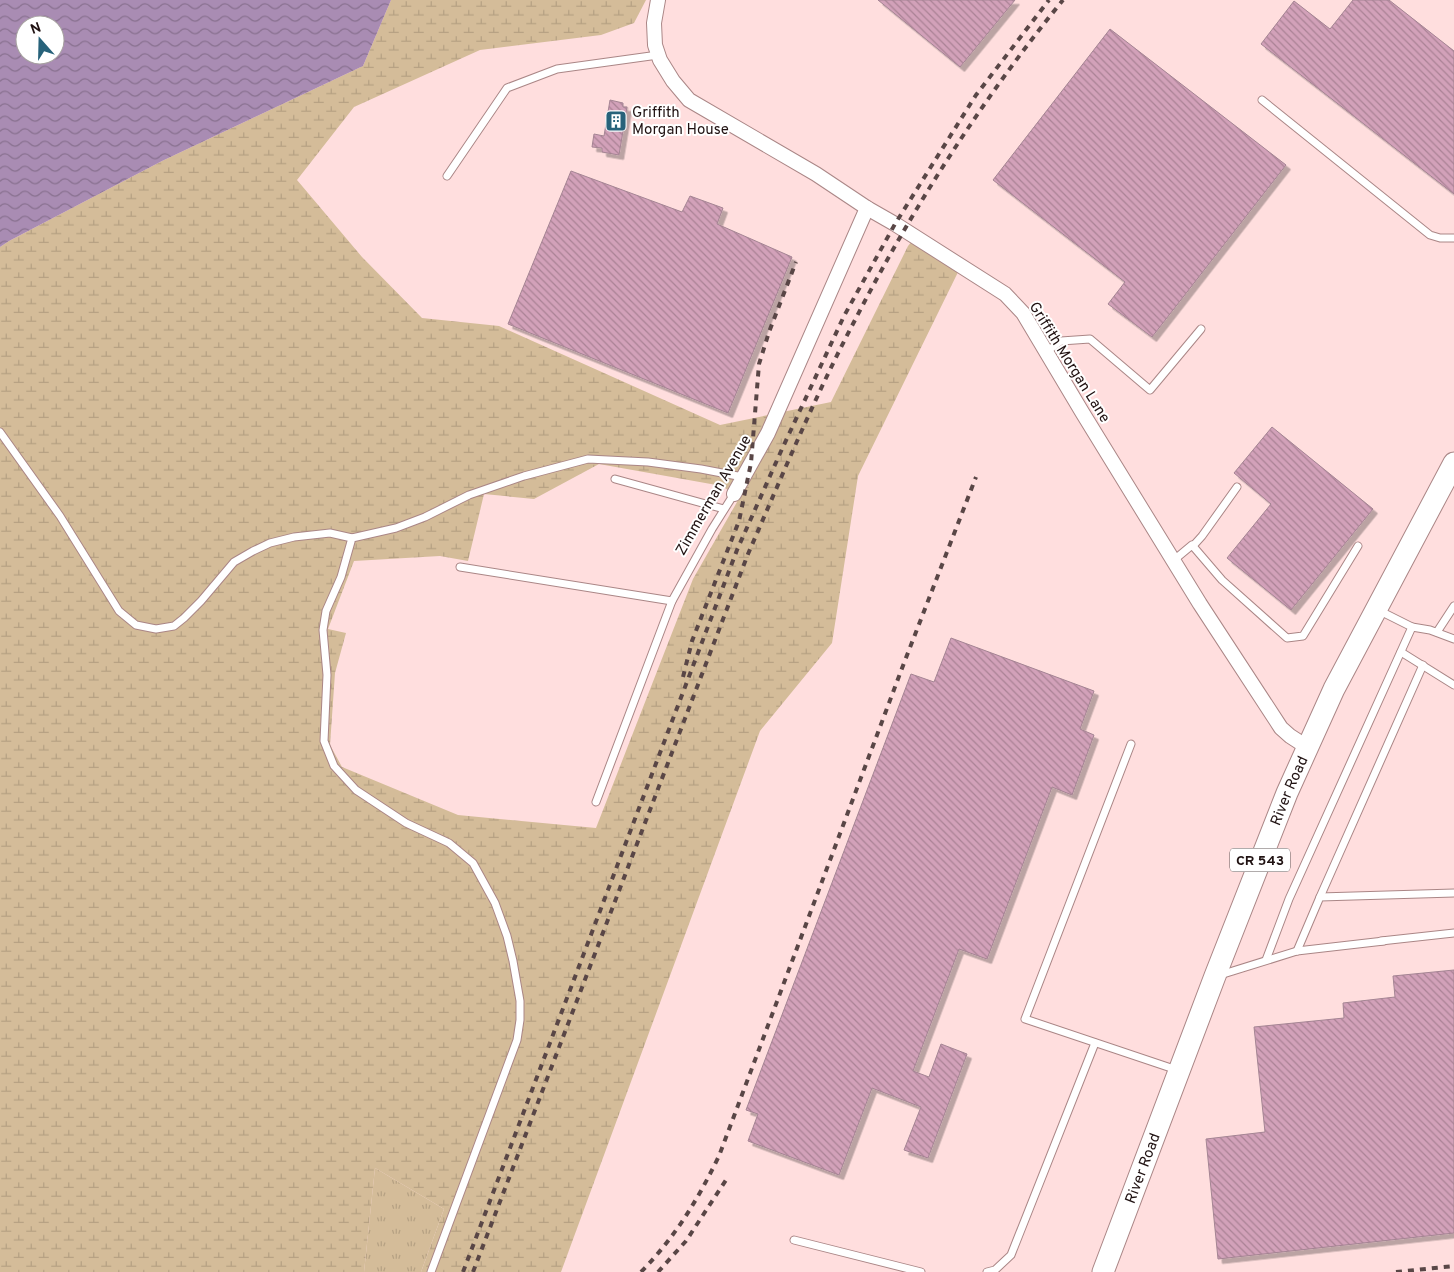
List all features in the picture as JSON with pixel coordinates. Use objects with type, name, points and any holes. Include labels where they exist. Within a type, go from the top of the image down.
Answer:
[{"type":"main road","name":"River Road","points":[[1103,1272],[1215,976],[1287,793],[1334,689],[1418,528],[1454,464]]},
{"type":"street","name":"Griffith Morgan Lane","points":[[658,0],[654,23],[654,45],[672,81],[689,100],[816,174],[1005,294],[1023,313],[1174,560],[1281,728],[1307,747]]},
{"type":"street","name":"Zimmerman Avenue","points":[[734,494],[768,432],[867,208]]},
{"type":"lane","points":[[447,176],[508,88],[557,69],[658,55]]},
{"type":"lane","points":[[1262,100],[1430,235],[1440,238],[1454,238]]},
{"type":"lane","points":[[1046,352],[1061,341],[1090,339],[1150,390],[1201,329]]},
{"type":"lane","points":[[0,432],[28,474],[60,516],[119,611],[136,625],[156,629],[174,626],[201,601],[234,562],[270,543],[294,537],[330,533],[352,538],[396,528],[425,517],[469,495],[524,476],[588,459],[648,462],[743,477]]},
{"type":"lane","points":[[615,479],[724,509]]},
{"type":"lane","points":[[1174,560],[1193,546],[1202,536],[1237,487]]},
{"type":"lane","name":"Zimmerman Avenue","points":[[596,802],[672,601],[734,494]]},
{"type":"lane","points":[[352,538],[326,611],[323,630],[327,675],[324,741],[334,766],[356,790],[406,823],[449,843],[473,863],[494,903],[507,936],[520,1001],[518,1040],[432,1272]]},
{"type":"lane","points":[[1193,546],[1222,580],[1287,638],[1303,636],[1358,546]]},
{"type":"lane","points":[[460,567],[672,601]]},
{"type":"lane","points":[[1437,632],[1454,606]]},
{"type":"lane","points":[[1376,609],[1412,627],[1437,632],[1454,639]]},
{"type":"lane","points":[[1266,960],[1289,900],[1412,627]]},
{"type":"lane","points":[[1401,652],[1454,685]]},
{"type":"lane","points":[[1298,951],[1423,665]]},
{"type":"lane","points":[[1132,744],[1025,1019],[1179,1071]]},
{"type":"lane","points":[[1320,897],[1454,893]]},
{"type":"lane","points":[[1215,976],[1298,951],[1454,933]]},
{"type":"lane","points":[[987,1272],[995,1270],[1012,1255],[1095,1042]]},
{"type":"lane","points":[[794,1240],[921,1272]]},
{"type":"green space","points":[[391,0],[646,0],[634,23],[601,35],[480,50],[354,107],[297,180],[362,257],[422,318],[499,326],[720,425],[831,402],[908,246],[916,236],[962,264],[858,476],[832,643],[760,731],[561,1272],[421,1272],[444,1209],[375,1168],[364,1272],[0,1272],[0,247],[162,161],[363,66]],"holes":[[[599,464],[722,486],[734,494],[737,502],[693,579],[596,828],[458,815],[342,767],[330,745],[335,673],[346,633],[328,629],[354,561],[440,556],[468,561],[484,494],[534,499]]]},
{"type":"green space","points":[[375,1168],[444,1209],[421,1272],[364,1272]]},
{"type":"water","points":[[0,0],[391,0],[363,66],[162,161],[0,247]]},
{"type":"building","points":[[878,0],[1015,0],[960,67]]},
{"type":"building","points":[[1353,0],[1389,0],[1454,51],[1454,194],[1261,44],[1294,1],[1330,29]]},
{"type":"building","points":[[1110,29],[1286,165],[1152,337],[1108,304],[1125,282],[993,180]]},
{"type":"building","name":"Griffith Morgan House","points":[[610,100],[623,103],[623,107],[627,107],[619,155],[602,152],[602,148],[592,147],[594,134],[604,136]]},
{"type":"building","points":[[571,171],[682,212],[690,196],[723,208],[717,224],[792,257],[728,413],[508,324]]},
{"type":"building","points":[[1272,427],[1373,509],[1291,610],[1227,558],[1271,504],[1234,473]]},
{"type":"building","points":[[951,638],[1094,691],[1080,729],[1094,735],[1072,795],[1052,787],[987,959],[959,949],[913,1071],[929,1077],[941,1044],[967,1054],[928,1158],[904,1150],[921,1107],[872,1088],[839,1175],[748,1141],[758,1114],[746,1110],[911,674],[934,682]]},
{"type":"building","points":[[1454,970],[1454,1233],[1218,1259],[1206,1139],[1265,1132],[1254,1027],[1344,1018],[1343,1003],[1395,997],[1393,976]]},
{"type":"railway","points":[[463,1272],[737,550],[782,449],[844,316],[895,224],[976,95],[1049,0]]},
{"type":"railway","points":[[473,1272],[748,554],[813,407],[840,349],[877,278],[925,195],[1005,75],[1063,0]]},
{"type":"railway","points":[[683,677],[692,641],[739,521],[751,463],[759,364],[769,332],[796,262]]},
{"type":"railway","points":[[641,1272],[665,1245],[685,1217],[719,1156],[976,477]]},
{"type":"railway","points":[[658,1272],[686,1241],[726,1180]]},
{"type":"railway","points":[[1396,1272],[1454,1266]]},
{"type":"place","name":"Griffith Morgan House","points":[[616,121]]}]
